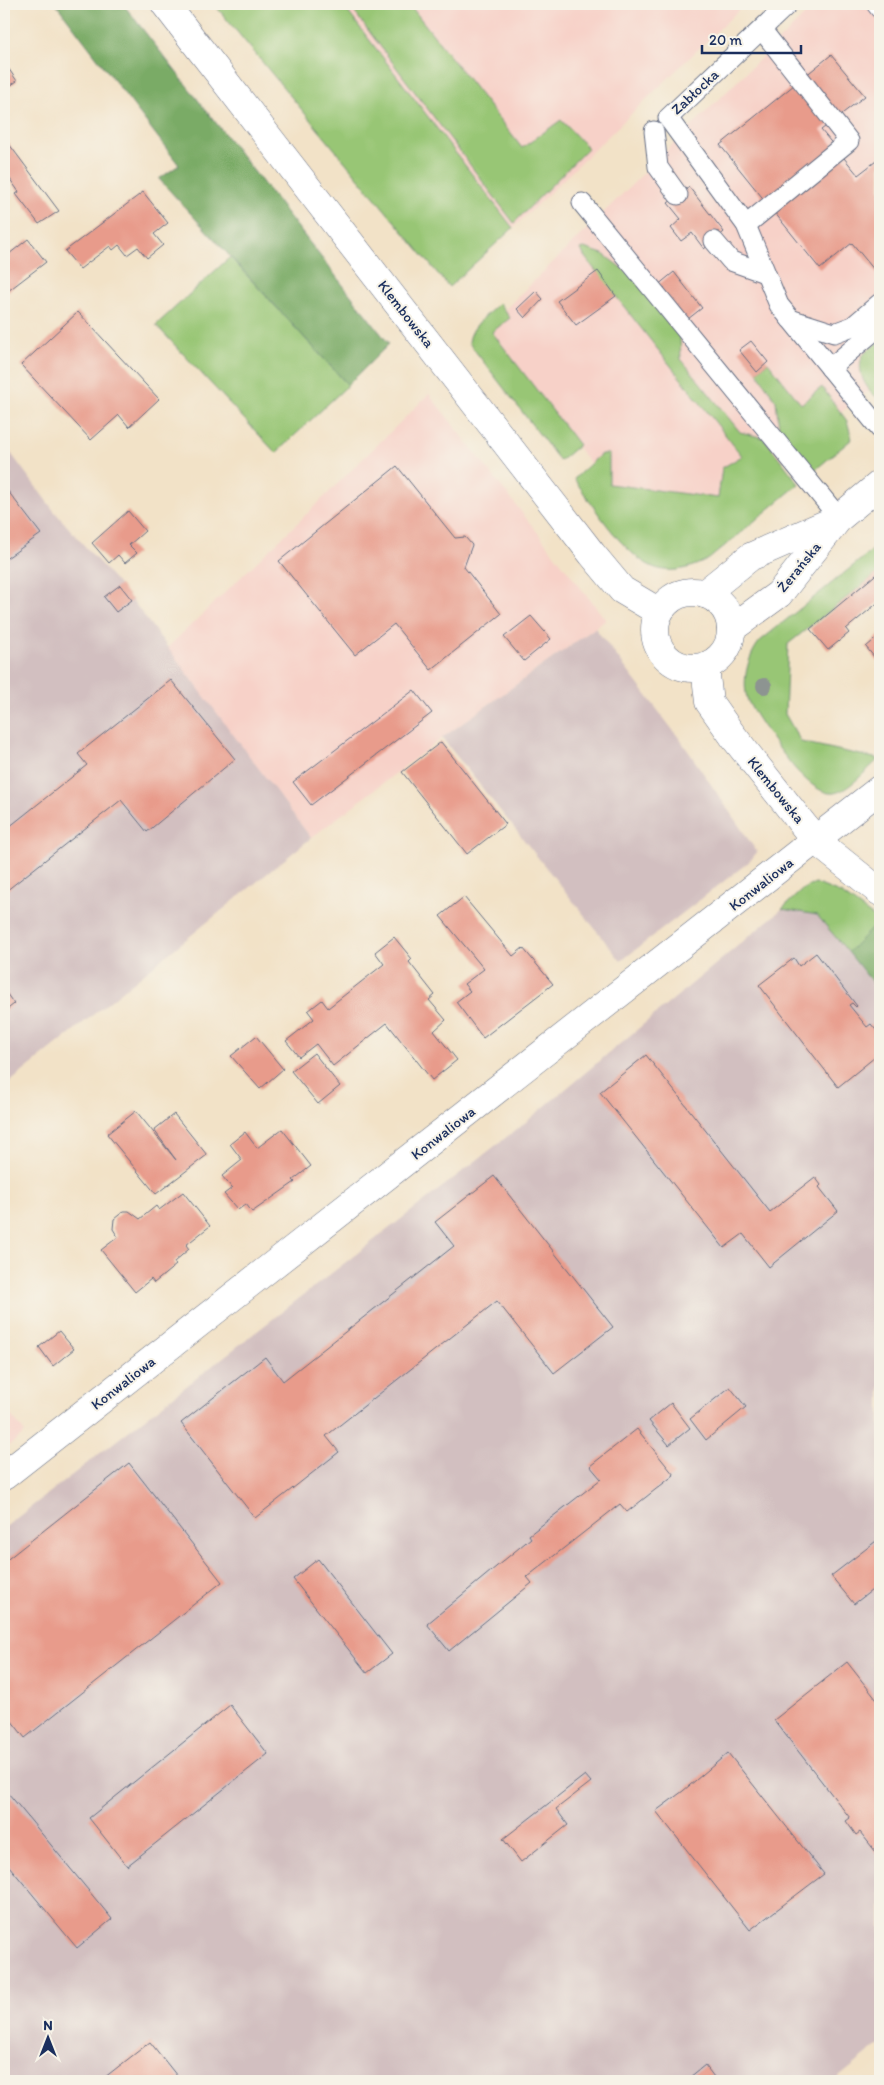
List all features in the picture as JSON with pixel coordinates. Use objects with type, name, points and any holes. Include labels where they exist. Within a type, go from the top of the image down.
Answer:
[{"type":"street","name":"Klembowska","points":[[164,4],[598,561],[622,590],[659,612]]},
{"type":"street","name":"Żerańska","points":[[731,630],[779,594],[839,518],[880,484]]},
{"type":"street","name":"Żerańska","points":[[704,594],[750,556],[839,518]]},
{"type":"street","points":[[686,592],[704,594],[718,601],[728,614],[731,630],[728,646],[719,659],[705,667],[687,669],[670,662],[658,648],[654,630],[659,612],[670,599],[686,592]]},
{"type":"street","name":"Klembowska","points":[[705,667],[709,702],[733,736],[816,841],[880,892]]},
{"type":"street","name":"Konwaliowa","points":[[4,1476],[880,789]]},
{"type":"lane","name":"Zabłocka","points":[[661,125],[788,4]]},
{"type":"lane","points":[[876,4],[880,9]]},
{"type":"lane","points":[[746,225],[850,141],[762,30]]},
{"type":"lane","points":[[661,125],[658,167],[678,195]]},
{"type":"lane","points":[[661,125],[746,225],[779,305],[880,429]]},
{"type":"lane","points":[[582,203],[839,518]]},
{"type":"lane","points":[[714,241],[731,261],[765,273]]},
{"type":"lane","points":[[790,319],[834,333],[853,326],[880,303]]},
{"type":"lane","points":[[830,368],[880,326]]},
{"type":"shaded area","points":[[342,4],[745,4],[513,228]]},
{"type":"shaded area","points":[[816,4],[880,4],[880,382],[662,552],[483,331]]},
{"type":"shaded area","points":[[429,394],[606,620],[442,738],[311,838],[167,648]]},
{"type":"shaded area","points":[[4,444],[54,511],[132,600],[311,838],[4,1087]]},
{"type":"shaded area","points":[[595,628],[682,742],[757,852],[750,861],[621,961],[442,738]]},
{"type":"shaded area","points":[[782,909],[817,915],[880,992],[880,2044],[834,2081],[4,2081],[4,1528],[526,1122]]},
{"type":"shaded area","points":[[4,1407],[25,1433],[4,1450]]},
{"type":"green space","points":[[56,4],[123,4],[389,344],[348,385],[159,179],[179,165]]},
{"type":"green space","points":[[214,4],[342,4],[513,228],[449,287]]},
{"type":"green space","points":[[350,4],[409,4],[522,148],[561,120],[588,148],[514,223]]},
{"type":"green space","points":[[584,248],[603,254],[631,275],[680,337],[681,359],[740,432],[764,438],[799,484],[709,559],[693,566],[676,570],[664,570],[651,566],[638,558],[613,533],[574,479],[601,454],[609,454],[609,484],[718,498],[722,468],[742,456],[584,256],[581,249]]},
{"type":"green space","points":[[230,257],[348,385],[276,453],[156,325]]},
{"type":"green space","points":[[499,303],[510,318],[492,332],[579,445],[560,461],[469,343],[476,326]]},
{"type":"green space","points":[[880,340],[880,399],[867,387],[860,369],[863,355]]},
{"type":"green space","points":[[768,362],[801,404],[822,387],[847,421],[852,439],[815,470],[779,428],[776,401],[757,372]]},
{"type":"green space","points":[[880,544],[880,571],[788,644],[785,714],[801,742],[879,759],[846,788],[829,793],[815,787],[799,773],[762,725],[747,698],[745,683],[747,668],[752,654],[760,641]]},
{"type":"green space","points":[[815,883],[842,894],[879,921],[848,952],[817,915],[782,909],[803,889]]},
{"type":"green space","points":[[880,922],[880,992],[848,952]]},
{"type":"building","points":[[831,55],[865,96],[821,130],[858,175],[880,158],[880,277],[852,243],[820,269],[720,145]]},
{"type":"building","points":[[4,62],[17,81],[7,88],[4,84]]},
{"type":"building","points":[[6,140],[59,211],[39,224],[16,194],[19,192],[7,175],[4,178],[4,142]]},
{"type":"building","points":[[689,187],[724,232],[704,249],[692,233],[681,241],[671,228],[681,219],[668,203]]},
{"type":"building","points":[[143,192],[168,223],[154,234],[163,245],[147,258],[138,247],[127,255],[119,245],[113,250],[110,246],[80,269],[65,251]]},
{"type":"building","points":[[28,239],[46,262],[8,291],[4,285],[4,258]]},
{"type":"building","points":[[598,271],[616,296],[576,325],[557,301]]},
{"type":"building","points":[[674,272],[702,308],[674,330],[646,295]]},
{"type":"building","points":[[536,291],[543,299],[525,318],[517,309]]},
{"type":"building","points":[[78,312],[159,399],[129,427],[119,415],[91,440],[21,365]]},
{"type":"building","points":[[751,341],[768,362],[757,372],[739,350]]},
{"type":"building","points":[[397,466],[455,538],[465,537],[472,545],[464,567],[501,614],[431,670],[394,624],[355,655],[279,561]]},
{"type":"building","points":[[4,486],[41,534],[4,560]]},
{"type":"building","points":[[128,511],[145,531],[129,545],[137,553],[125,563],[118,555],[109,563],[92,543]]},
{"type":"building","points":[[880,571],[880,601],[846,629],[849,633],[828,650],[810,629]]},
{"type":"building","points":[[120,585],[132,600],[116,612],[104,597]]},
{"type":"building","points":[[531,616],[551,639],[524,661],[504,637]]},
{"type":"building","points":[[880,635],[880,664],[866,647]]},
{"type":"building","points":[[171,680],[235,759],[147,832],[121,800],[6,891],[4,889],[4,831],[87,765],[78,754]]},
{"type":"building","points":[[414,690],[432,713],[311,805],[293,782]]},
{"type":"building","points":[[441,742],[506,824],[467,854],[402,772]]},
{"type":"building","points":[[464,897],[513,956],[523,948],[553,984],[483,1038],[456,1002],[470,991],[464,984],[484,969],[440,916]]},
{"type":"building","points":[[394,937],[412,959],[409,962],[435,995],[429,1000],[446,1020],[434,1031],[457,1060],[432,1080],[387,1023],[333,1066],[316,1044],[299,1057],[286,1041],[314,1019],[308,1011],[322,1000],[328,1008],[384,964],[375,952]]},
{"type":"building","points":[[816,953],[857,1006],[852,1003],[849,1005],[867,1027],[871,1024],[880,1035],[880,1053],[838,1087],[759,985],[794,958],[799,966]]},
{"type":"building","points":[[4,990],[14,1004],[4,1012]]},
{"type":"building","points":[[256,1036],[283,1069],[260,1089],[231,1056]]},
{"type":"building","points":[[314,1053],[340,1086],[318,1104],[291,1071]]},
{"type":"building","points":[[646,1055],[770,1212],[815,1177],[821,1185],[819,1187],[838,1211],[769,1267],[743,1234],[724,1248],[600,1092]]},
{"type":"building","points":[[136,1111],[176,1160],[154,1130],[174,1114],[207,1155],[156,1194],[107,1134]]},
{"type":"building","points":[[282,1129],[311,1166],[293,1180],[295,1182],[252,1212],[246,1204],[238,1210],[224,1194],[232,1188],[222,1176],[242,1160],[230,1144],[245,1132],[257,1148]]},
{"type":"building","points":[[494,1176],[613,1327],[554,1373],[497,1301],[326,1436],[339,1452],[255,1518],[181,1423],[265,1357],[283,1381],[454,1246],[435,1222]]},
{"type":"building","points":[[183,1192],[210,1226],[186,1245],[189,1249],[174,1262],[176,1265],[154,1283],[151,1279],[135,1292],[101,1250],[118,1237],[113,1229],[114,1219],[124,1211],[129,1211],[140,1219],[156,1206],[159,1210]]},
{"type":"building","points":[[59,1331],[74,1349],[53,1366],[39,1347]]},
{"type":"building","points":[[730,1387],[746,1407],[706,1440],[690,1419]]},
{"type":"building","points":[[671,1403],[690,1428],[669,1445],[649,1421]]},
{"type":"building","points":[[637,1429],[674,1475],[627,1512],[620,1504],[527,1577],[532,1583],[449,1651],[427,1624],[531,1538],[529,1535],[601,1479],[590,1466]]},
{"type":"building","points":[[129,1463],[222,1582],[25,1738],[4,1711],[4,1562]]},
{"type":"building","points":[[880,1538],[880,1584],[854,1604],[831,1576]]},
{"type":"building","points":[[318,1559],[392,1654],[367,1673],[293,1579]]},
{"type":"building","points":[[847,1662],[880,1704],[880,1857],[860,1832],[856,1835],[846,1821],[850,1818],[774,1720]]},
{"type":"building","points":[[230,1705],[268,1754],[127,1866],[89,1818]]},
{"type":"building","points":[[728,1753],[824,1874],[750,1930],[656,1811]]},
{"type":"building","points":[[585,1775],[591,1782],[556,1809],[568,1825],[521,1862],[503,1839]]},
{"type":"building","points":[[4,1788],[112,1919],[77,1948],[4,1860]]},
{"type":"building","points":[[150,2042],[181,2081],[100,2081]]},
{"type":"building","points":[[705,2065],[717,2081],[685,2081]]}]
